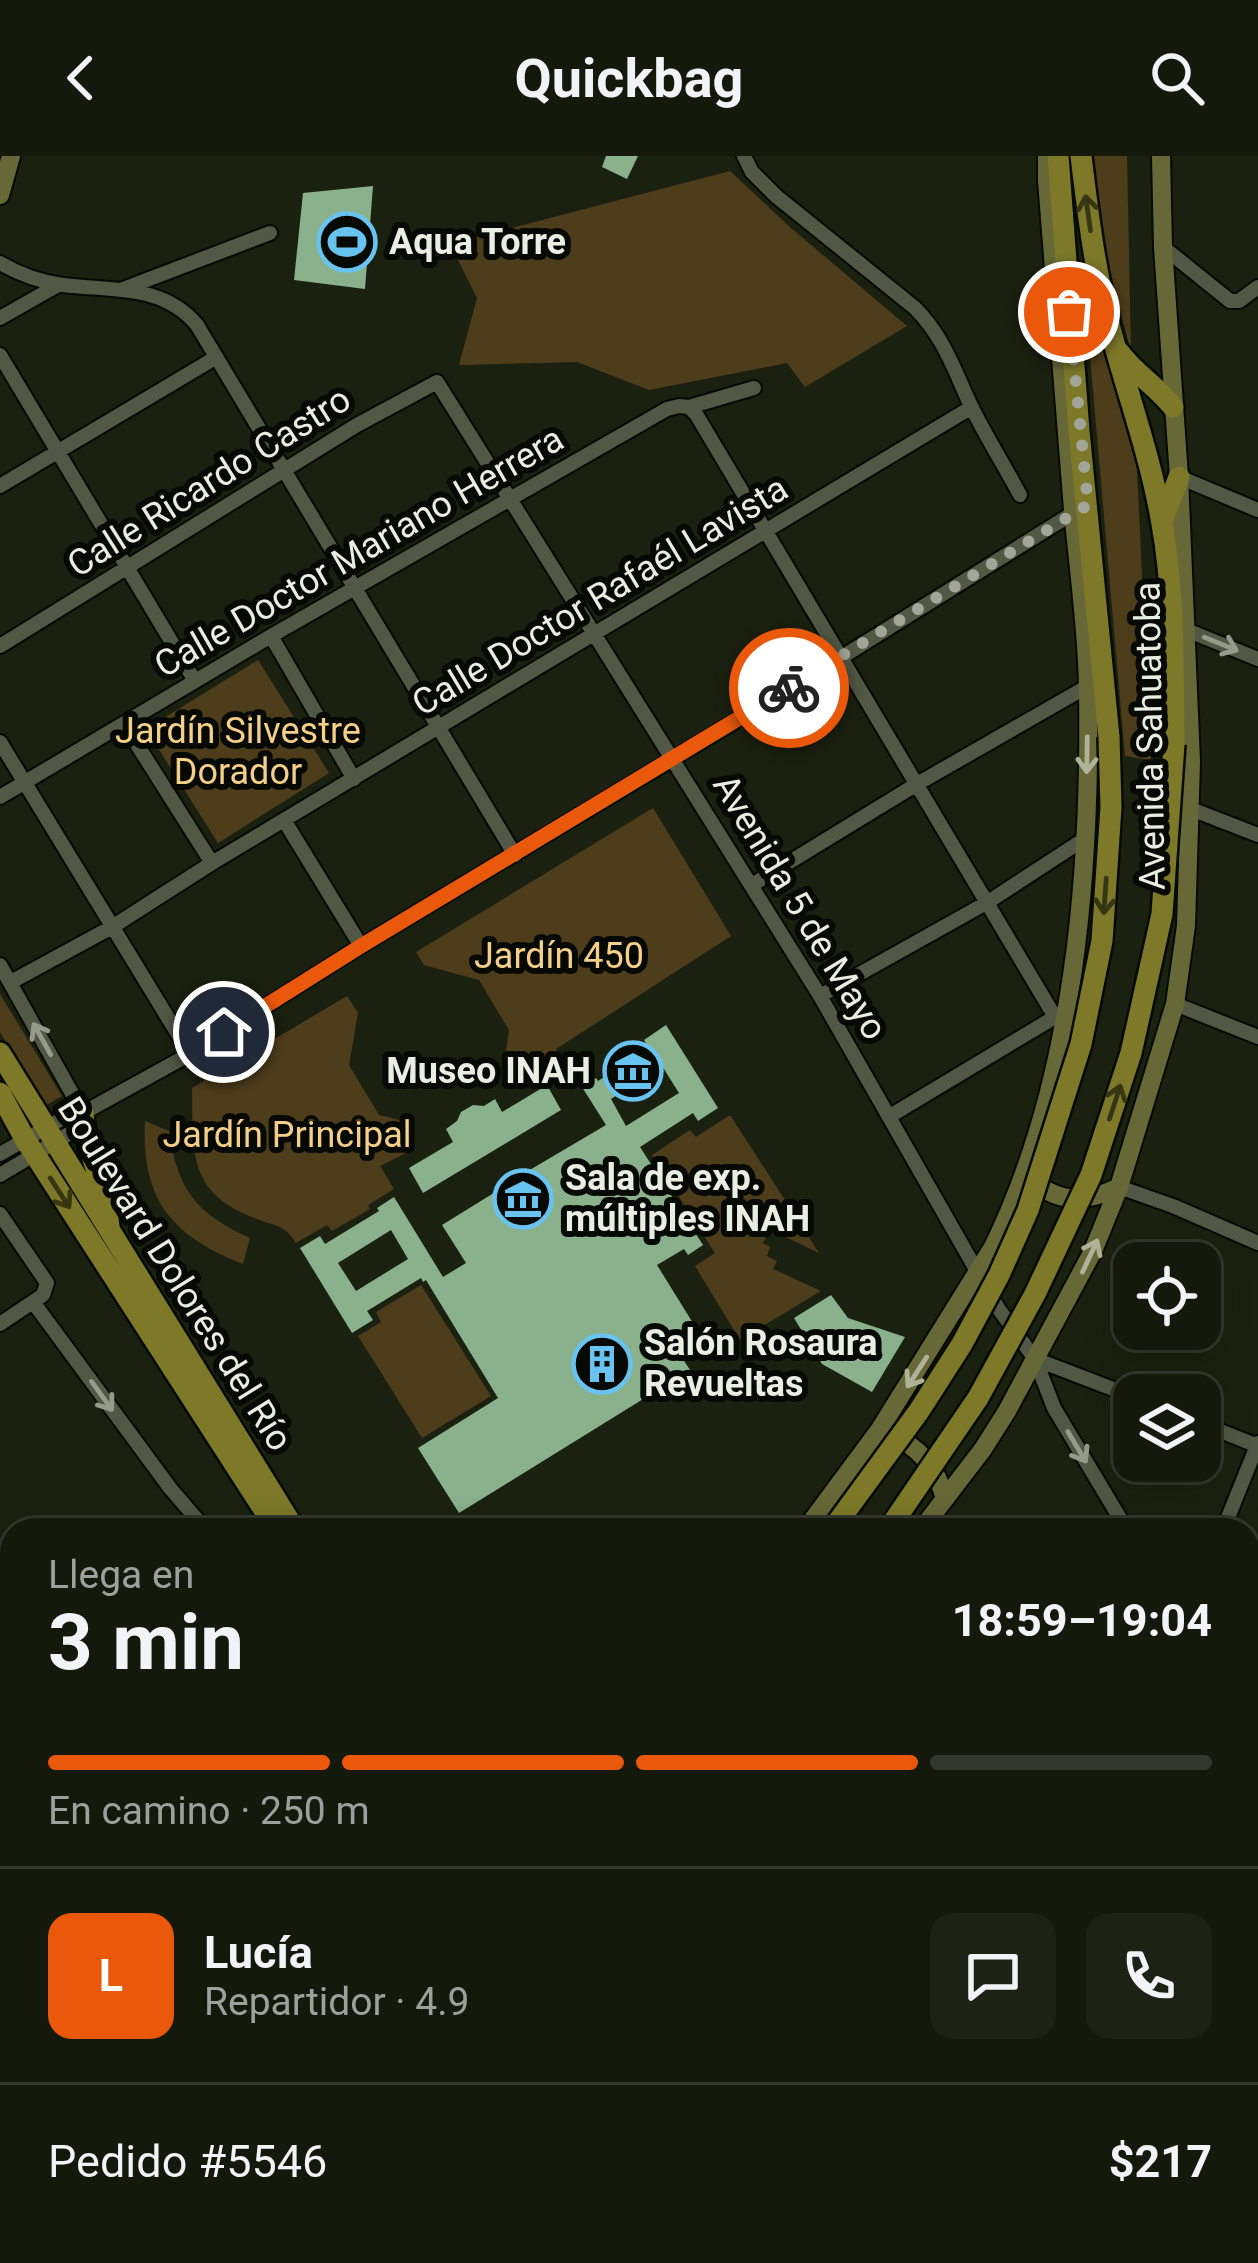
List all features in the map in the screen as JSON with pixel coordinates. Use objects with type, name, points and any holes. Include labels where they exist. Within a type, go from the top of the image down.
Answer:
[{"type":"main road","name":"Avenida Sahuatoba","points":[[841,1518],[962,1344],[1028,1210],[1081,1044],[1102,941],[1111,807],[1109,737],[1080,509],[1058,156]]},
{"type":"main road","points":[[1081,156],[1093,252],[1155,490],[1178,627]]},
{"type":"main road","points":[[1115,348],[1173,407]]},
{"type":"main road","points":[[1162,522],[1179,478]]},
{"type":"main road","name":"Avenida Sahuatoba","points":[[896,1518],[978,1398],[1035,1294],[1091,1174],[1130,1053],[1162,914],[1178,627]]},
{"type":"main road","name":"Boulevard Dolores del Río","points":[[0,1053],[40,1141],[270,1518]]},
{"type":"main road","name":"Boulevard Dolores del Río","points":[[0,1093],[110,1233],[288,1518]]},
{"type":"main road","points":[[83,1113],[110,1233]]},
{"type":"street","points":[[0,195],[11,156]]},
{"type":"street","points":[[744,156],[752,172],[776,196],[931,323],[1020,495]]},
{"type":"street","name":"Avenida Sahuatoba","points":[[815,1518],[880,1429],[978,1273],[1006,1220],[1054,1071],[1086,838],[1088,686],[1080,509],[1047,156]]},
{"type":"street","name":"Avenida Sahuatoba","points":[[930,1518],[983,1449],[1093,1252],[1119,1186],[1174,1004],[1186,926],[1191,809],[1178,627],[1179,478],[1162,247],[1161,156]]},
{"type":"street","points":[[122,290],[270,233]]},
{"type":"street","points":[[1162,247],[1230,301],[1239,301],[1258,287]]},
{"type":"street","points":[[0,262],[58,285],[122,290],[169,300],[184,310],[515,855]]},
{"type":"street","points":[[0,318],[58,285]]},
{"type":"street","points":[[0,355],[195,681]]},
{"type":"street","points":[[0,486],[215,358]]},
{"type":"street","name":"Calle Ricardo Castro","points":[[0,646],[357,425],[437,382],[446,396]]},
{"type":"street","name":"Calle Doctor Mariano Herrera","points":[[0,797],[667,410],[754,388]]},
{"type":"street","name":"Avenida 5 de Mayo","points":[[446,396],[820,996],[978,1273],[1035,1359],[1054,1408],[1120,1518]]},
{"type":"street","points":[[689,407],[1060,1014],[890,1116]]},
{"type":"street","name":"Calle Doctor Rafaél Lavista","points":[[11,982],[112,927],[212,862],[972,407]]},
{"type":"street","points":[[1179,478],[1258,510]]},
{"type":"street","points":[[0,1154],[77,1129],[83,1113],[190,1054],[1080,509]]},
{"type":"street","points":[[1178,627],[1258,659]]},
{"type":"street","points":[[272,636],[354,779]]},
{"type":"street","points":[[752,885],[1088,686]]},
{"type":"street","points":[[124,724],[212,862]]},
{"type":"street","points":[[0,742],[190,1054]]},
{"type":"street","points":[[1191,809],[1258,835]]},
{"type":"street","points":[[284,820],[361,946]]},
{"type":"street","points":[[820,996],[988,902],[1086,838]]},
{"type":"street","points":[[0,965],[83,1113]]},
{"type":"street","points":[[1174,1004],[1258,1037]]},
{"type":"street","points":[[0,1175],[40,1141]]},
{"type":"street","points":[[1024,1170],[1058,1198],[1090,1199],[1119,1186],[1258,1243]]},
{"type":"street","points":[[0,1214],[47,1283],[43,1295],[0,1324]]},
{"type":"street","points":[[33,1302],[196,1518]]},
{"type":"street","points":[[1035,1359],[1113,1389]]},
{"type":"street","points":[[880,1429],[915,1447],[928,1460],[939,1476],[945,1499]]},
{"type":"street","points":[[1221,1431],[1258,1445],[1228,1518]]},
{"type":"green space","points":[[1093,156],[1127,156],[1131,352],[1103,243]]},
{"type":"green space","points":[[730,171],[907,326],[805,387],[787,363],[649,390],[577,362],[459,365],[477,298],[450,244]]},
{"type":"green space","points":[[1084,288],[1136,451],[1151,760],[1125,756]]},
{"type":"green space","name":"Jardín Silvestre Dorador","points":[[258,660],[329,773],[218,843],[146,729]]},
{"type":"green space","name":"Jardín 450","points":[[653,808],[731,936],[556,1049],[560,1057],[533,1073],[504,1066],[509,1030],[479,980],[424,965],[416,952]]},
{"type":"green space","points":[[0,994],[62,1096],[43,1107],[0,1032]]},
{"type":"green space","name":"Jardín Principal","points":[[347,996],[358,1013],[349,1065],[379,1115],[412,1123],[406,1153],[380,1166],[394,1189],[368,1205],[370,1209],[332,1231],[327,1225],[296,1243],[284,1229],[234,1209],[206,1183],[195,1151],[192,1088]]},
{"type":"green space","points":[[730,1115],[819,1253],[769,1229],[763,1243],[770,1247],[767,1256],[777,1261],[773,1269],[821,1291],[740,1340],[695,1266],[715,1253],[652,1155],[690,1130],[696,1137]]},
{"type":"green space","points":[[145,1121],[169,1131],[178,1169],[193,1198],[216,1219],[250,1238],[243,1264],[197,1241],[166,1212],[149,1173]]},
{"type":"green space","points":[[421,1285],[491,1396],[422,1438],[358,1336],[381,1322],[376,1312]]},
{"type":"building","points":[[606,156],[638,156],[627,179],[602,167]]},
{"type":"building","points":[[373,186],[365,289],[294,280],[303,193]]},
{"type":"building","points":[[666,1025],[718,1108],[698,1121],[693,1113],[640,1147],[703,1245],[688,1255],[684,1249],[657,1265],[696,1328],[672,1342],[690,1370],[459,1513],[418,1448],[498,1398],[426,1280],[421,1278],[367,1311],[373,1320],[352,1333],[300,1248],[320,1236],[325,1244],[394,1197],[443,1277],[466,1263],[442,1225],[526,1168],[606,1125],[582,1087],[649,1048],[644,1040]],"holes":[[[662,1066],[679,1093],[626,1126],[611,1099]],[[391,1230],[408,1259],[356,1291],[338,1263]]]},
{"type":"building","points":[[547,1085],[561,1110],[423,1193],[409,1168],[453,1142],[446,1129],[461,1112],[495,1099],[502,1112]]},
{"type":"building","points":[[831,1295],[848,1318],[905,1337],[872,1392],[822,1364],[794,1318]]},
{"type":"way so far","points":[[789,688],[1088,505],[1069,312]]},
{"type":"place","name":"Aqua Torre","points":[[347,242]]},
{"type":"place","name":"Museo INAH","points":[[633,1071]]},
{"type":"place","name":"Sala de exp. múltiples INAH","points":[[523,1199]]},
{"type":"place","name":"Salón Rosaura Revueltas","points":[[602,1364]]},
{"type":"route","points":[[224,1032],[789,688]]}]
